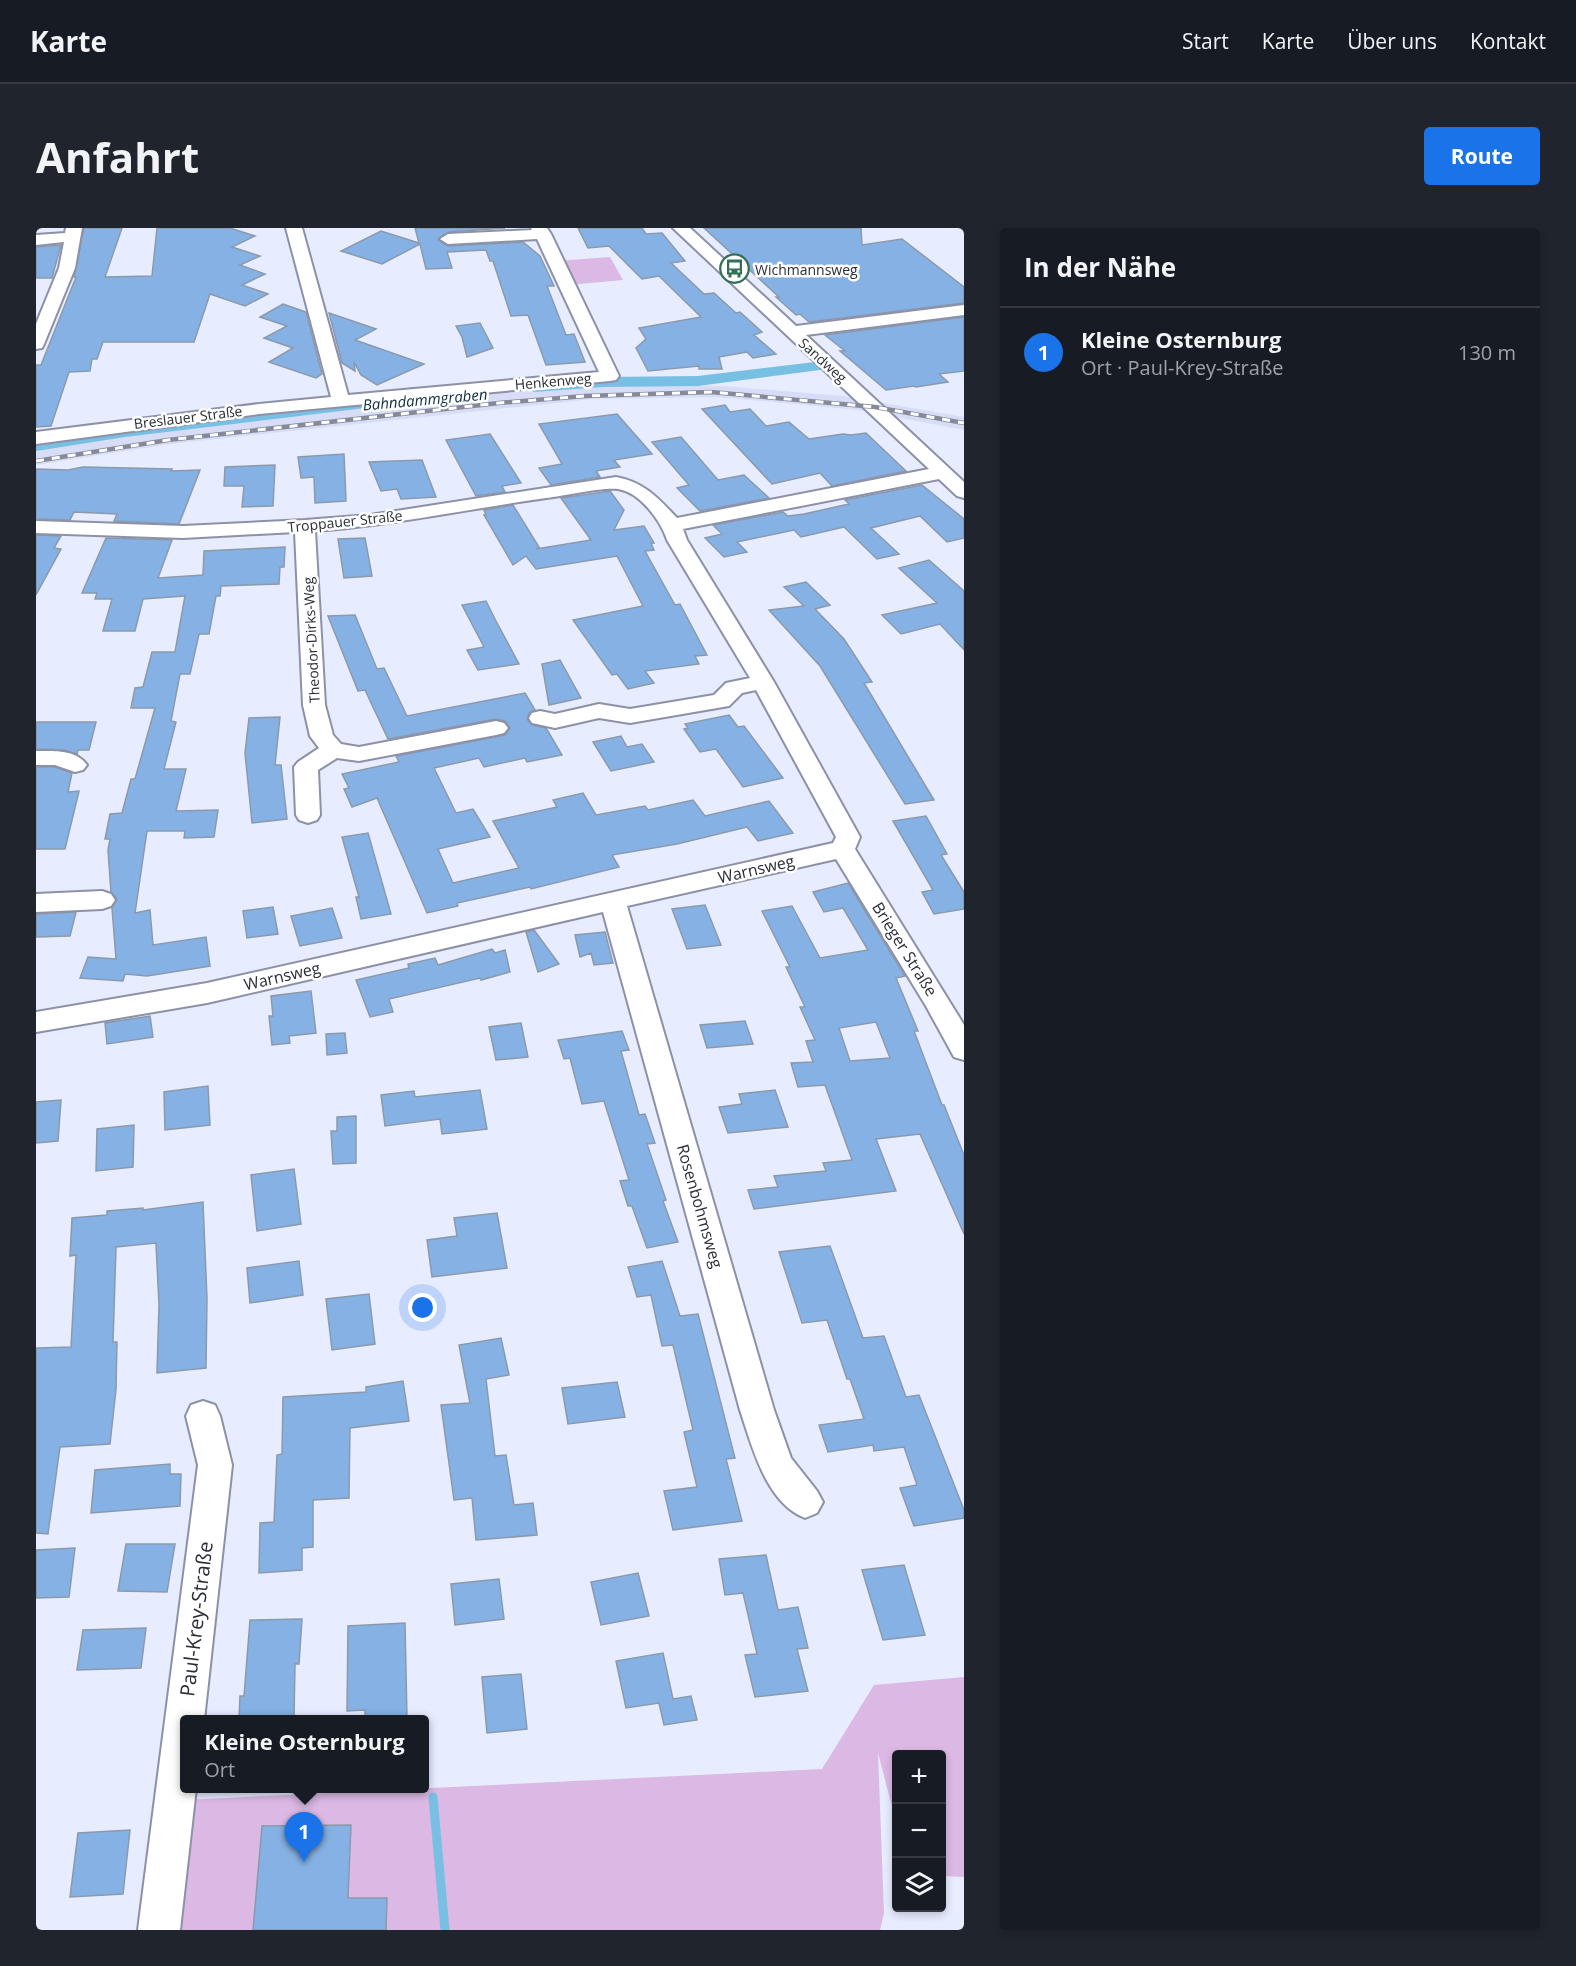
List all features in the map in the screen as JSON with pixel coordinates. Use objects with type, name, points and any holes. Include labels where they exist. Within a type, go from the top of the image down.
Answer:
[{"type":"street","points":[[294,228],[341,401]]},
{"type":"street","name":"Sandweg","points":[[681,228],[964,492]]},
{"type":"street","points":[[448,239],[541,231]]},
{"type":"street","name":"Henkenweg","points":[[404,395],[610,376],[559,264],[541,231]]},
{"type":"street","points":[[36,240],[74,233],[67,268],[43,308],[36,344]]},
{"type":"street","points":[[792,332],[964,310]]},
{"type":"street","name":"Breslauer Straße","points":[[36,438],[137,423],[404,395]]},
{"type":"street","points":[[843,849],[848,837],[763,682],[700,582],[677,540],[672,525],[944,472]]},
{"type":"street","name":"Troppauer Straße","points":[[36,527],[183,532],[370,521],[616,483],[626,484],[641,492],[672,525]]},
{"type":"street","name":"Theodor-Dirks-Weg","points":[[304,526],[314,705],[322,736],[333,750]]},
{"type":"street","points":[[540,718],[555,721],[599,711],[630,716],[722,701],[734,688],[763,682]]},
{"type":"street","points":[[308,815],[306,767],[333,750],[359,754],[496,728]]},
{"type":"street","points":[[36,758],[59,758],[75,765]]},
{"type":"street","name":"Warnsweg","points":[[36,1022],[207,993],[843,849]]},
{"type":"street","name":"Brieger Straße","points":[[843,849],[938,1003],[964,1050]]},
{"type":"street","points":[[36,903],[102,900]]},
{"type":"street","name":"Rosenbohmsweg","points":[[613,901],[758,1410],[777,1467],[805,1502]]},
{"type":"street","name":"Paul-Krey-Straße","points":[[185,1715],[215,1465],[203,1416]]},
{"type":"street","name":"Paul-Krey-Straße","points":[[159,1930],[180,1756]]},
{"type":"shaded area","points":[[610,257],[623,280],[568,285],[557,261]]},
{"type":"shaded area","points":[[639,384],[721,386],[843,396],[964,417],[964,430],[858,410],[718,397],[593,399],[170,444],[36,465],[36,450],[145,433],[408,401],[559,386]]},
{"type":"shaded area","points":[[964,1677],[964,1877],[946,1876],[946,1750],[892,1750],[892,1807],[878,1753],[884,1913],[880,1930],[145,1930],[164,1801],[328,1793],[429,1793],[429,1788],[822,1769],[874,1685]]},
{"type":"building","points":[[84,228],[122,228],[105,277],[152,276],[157,228],[230,228],[255,236],[232,247],[260,256],[240,265],[265,274],[242,285],[268,294],[245,306],[210,294],[194,342],[103,342],[97,359],[92,359],[90,371],[69,372],[51,426],[36,427],[36,365],[41,365],[76,277],[74,277]]},
{"type":"building","points":[[415,228],[505,228],[448,232],[438,240],[448,246],[523,242],[540,256],[554,286],[547,286],[566,335],[574,334],[585,362],[546,365],[528,315],[511,316],[493,261],[490,261],[486,250],[447,252],[452,268],[426,269],[420,244],[382,264],[341,251],[381,231],[419,243]]},
{"type":"building","points":[[578,228],[642,228],[646,234],[662,233],[685,261],[671,263],[704,294],[714,293],[736,313],[740,312],[762,332],[754,335],[776,354],[753,358],[747,352],[719,357],[722,369],[699,369],[699,366],[648,371],[636,348],[646,339],[639,328],[701,317],[659,276],[642,279],[609,246],[588,248]]},
{"type":"building","points":[[704,228],[861,228],[862,245],[902,239],[964,287],[964,303],[809,322],[800,314],[796,315]]},
{"type":"building","points":[[61,245],[52,278],[36,278],[36,247]]},
{"type":"building","points":[[283,304],[306,312],[322,374],[316,378],[269,362],[293,348],[264,338],[287,326],[260,317]]},
{"type":"building","points":[[329,313],[376,329],[355,340],[424,364],[377,385],[361,375],[354,362],[355,371],[342,363]]},
{"type":"building","points":[[964,317],[964,371],[939,374],[948,382],[916,387],[886,390],[840,351],[845,351],[825,335]]},
{"type":"building","points":[[480,323],[493,348],[467,357],[462,337],[456,326]]},
{"type":"building","points":[[725,405],[730,412],[750,409],[766,426],[789,422],[809,439],[866,433],[906,471],[832,486],[820,473],[772,484],[702,409]]},
{"type":"building","points":[[617,414],[652,454],[614,460],[620,467],[596,471],[600,477],[551,485],[539,468],[562,464],[539,424]]},
{"type":"building","points":[[490,434],[521,483],[502,486],[505,492],[476,496],[446,440]]},
{"type":"building","points":[[681,437],[718,480],[744,475],[769,498],[700,511],[677,488],[689,485],[652,442]]},
{"type":"building","points":[[344,454],[346,501],[315,503],[314,477],[301,478],[298,457]]},
{"type":"building","points":[[422,460],[436,497],[401,499],[397,489],[381,491],[369,462]]},
{"type":"building","points":[[275,465],[273,506],[242,507],[244,486],[224,486],[225,467]]},
{"type":"building","points":[[83,467],[200,470],[179,524],[114,521],[117,514],[74,512],[70,520],[36,519],[36,469],[68,470]]},
{"type":"building","points":[[922,485],[964,519],[964,538],[947,542],[920,516],[871,528],[899,554],[877,559],[844,527],[801,537],[794,530],[737,542],[747,552],[724,557],[705,538],[722,534],[713,525],[783,512],[788,516],[804,514],[849,504],[845,500]]},
{"type":"building","points":[[610,491],[624,510],[614,530],[644,526],[654,543],[651,543],[654,550],[645,551],[675,605],[680,604],[707,655],[695,656],[699,664],[645,671],[654,683],[628,689],[617,674],[612,675],[573,620],[643,606],[617,556],[536,569],[526,556],[513,565],[484,515],[486,515],[484,510],[513,505],[539,547],[536,549],[591,540],[561,498]]},
{"type":"building","points":[[36,535],[61,536],[54,548],[61,549],[36,595]]},
{"type":"building","points":[[106,538],[172,540],[158,578],[203,575],[204,551],[285,547],[284,567],[280,567],[279,584],[221,586],[220,596],[216,596],[209,634],[199,634],[190,674],[180,674],[171,721],[176,722],[164,769],[186,769],[176,811],[218,810],[214,837],[184,838],[185,831],[147,831],[135,913],[150,910],[153,945],[206,937],[210,966],[147,976],[125,974],[123,981],[80,978],[88,957],[116,959],[112,908],[117,899],[111,892],[108,850],[110,839],[105,839],[110,814],[122,813],[131,779],[135,779],[155,708],[131,708],[135,688],[143,687],[152,652],[175,652],[185,596],[143,599],[135,631],[103,631],[112,599],[95,599],[97,593],[82,593]]},
{"type":"building","points":[[365,538],[372,576],[344,578],[338,539]]},
{"type":"building","points":[[929,560],[964,591],[964,650],[940,624],[901,634],[882,615],[937,603],[899,568]]},
{"type":"building","points":[[806,582],[830,605],[815,609],[844,639],[872,682],[864,683],[934,800],[905,804],[820,666],[769,610],[804,606],[784,587]]},
{"type":"building","points":[[486,601],[519,664],[478,670],[467,650],[484,647],[462,605]]},
{"type":"building","points":[[355,615],[377,669],[384,668],[407,716],[525,693],[535,710],[530,712],[527,719],[532,725],[546,728],[562,755],[527,762],[525,758],[484,767],[479,758],[434,768],[456,813],[473,809],[490,837],[438,849],[453,883],[519,868],[493,821],[557,807],[553,800],[583,793],[596,815],[645,806],[648,810],[693,800],[705,816],[769,801],[793,833],[758,841],[747,827],[677,844],[612,855],[619,867],[531,889],[530,887],[457,903],[458,906],[427,913],[377,798],[352,807],[344,789],[349,788],[342,774],[399,762],[396,756],[505,735],[510,728],[505,721],[496,719],[388,739],[365,690],[358,691],[328,616]]},
{"type":"building","points":[[560,660],[581,698],[549,705],[542,664]]},
{"type":"building","points":[[729,715],[738,727],[744,726],[783,778],[743,787],[716,749],[700,752],[684,729],[688,728],[685,724]]},
{"type":"building","points":[[280,717],[275,765],[281,765],[287,819],[252,823],[245,753],[249,718]]},
{"type":"building","points":[[36,722],[96,722],[89,750],[78,750],[77,754],[64,750],[36,749]]},
{"type":"building","points":[[621,736],[627,747],[642,744],[654,762],[611,771],[593,742]]},
{"type":"building","points":[[36,767],[55,767],[72,773],[68,792],[79,791],[65,849],[36,849]]},
{"type":"building","points":[[926,816],[947,854],[941,855],[964,892],[964,909],[934,914],[922,892],[933,890],[893,821]]},
{"type":"building","points":[[368,833],[391,914],[361,919],[356,897],[359,897],[342,837]]},
{"type":"building","points":[[848,883],[905,976],[896,978],[918,1031],[914,1031],[942,1105],[944,1105],[964,1155],[964,1234],[920,1134],[876,1139],[896,1191],[754,1209],[748,1190],[778,1187],[774,1176],[826,1171],[823,1163],[852,1160],[825,1085],[798,1087],[791,1063],[813,1062],[806,1041],[815,1040],[800,1007],[805,1007],[786,967],[790,967],[762,911],[792,906],[820,958],[868,950],[843,908],[824,912],[813,892]],"holes":[[[876,1022],[890,1058],[850,1061],[839,1028]]]},
{"type":"building","points":[[705,905],[721,945],[687,949],[672,909]]},
{"type":"building","points":[[273,907],[278,934],[247,938],[243,911]]},
{"type":"building","points":[[332,908],[342,938],[300,946],[291,916]]},
{"type":"building","points":[[76,912],[70,936],[36,937],[36,914]]},
{"type":"building","points":[[534,930],[559,964],[538,972],[526,932]]},
{"type":"building","points":[[605,932],[613,963],[594,965],[591,953],[580,957],[575,935]]},
{"type":"building","points":[[492,949],[495,953],[505,950],[510,972],[389,999],[393,1012],[370,1017],[356,980],[409,968],[408,964],[435,958],[438,965]]},
{"type":"building","points":[[311,991],[316,1033],[289,1036],[290,1043],[272,1045],[269,1016],[273,1016],[271,996]]},
{"type":"building","points":[[150,1016],[153,1037],[107,1044],[105,1023]]},
{"type":"building","points":[[745,1021],[753,1044],[707,1048],[700,1025]]},
{"type":"building","points":[[521,1023],[528,1057],[496,1060],[489,1027]]},
{"type":"building","points":[[622,1031],[629,1050],[621,1051],[639,1115],[645,1114],[655,1143],[647,1144],[666,1200],[663,1201],[678,1242],[647,1248],[632,1206],[628,1206],[620,1181],[629,1180],[604,1101],[582,1104],[570,1058],[564,1059],[558,1040]]},
{"type":"building","points":[[345,1033],[347,1053],[327,1055],[326,1034]]},
{"type":"building","points":[[208,1086],[210,1125],[165,1130],[164,1092]]},
{"type":"building","points":[[480,1090],[487,1129],[442,1134],[440,1119],[385,1126],[381,1095],[414,1091],[415,1097]]},
{"type":"building","points":[[775,1090],[788,1127],[728,1133],[719,1107],[742,1104],[739,1094]]},
{"type":"building","points":[[61,1100],[58,1141],[36,1143],[36,1102]]},
{"type":"building","points":[[356,1116],[356,1163],[333,1164],[331,1131],[337,1131],[337,1117]]},
{"type":"building","points":[[134,1125],[133,1167],[96,1171],[97,1129]]},
{"type":"building","points":[[294,1169],[301,1224],[257,1231],[251,1175]]},
{"type":"building","points":[[203,1202],[207,1299],[206,1368],[157,1373],[159,1305],[156,1243],[116,1247],[113,1342],[117,1342],[116,1389],[110,1444],[60,1447],[48,1534],[36,1533],[36,1348],[71,1347],[76,1255],[70,1256],[72,1218],[107,1215],[107,1211],[143,1208],[143,1210]]},
{"type":"building","points":[[497,1213],[507,1268],[432,1277],[427,1240],[457,1236],[454,1218]]},
{"type":"building","points":[[830,1246],[863,1338],[884,1336],[906,1397],[919,1395],[964,1510],[964,1518],[914,1526],[900,1488],[917,1485],[904,1447],[874,1451],[873,1445],[828,1452],[819,1425],[864,1419],[850,1379],[847,1379],[827,1320],[802,1323],[779,1252]]},
{"type":"building","points":[[299,1261],[303,1295],[250,1303],[247,1268]]},
{"type":"building","points":[[662,1261],[680,1316],[698,1314],[735,1458],[726,1459],[742,1521],[673,1530],[664,1491],[697,1487],[684,1432],[693,1430],[673,1345],[662,1346],[651,1295],[637,1297],[628,1267]]},
{"type":"building","points":[[369,1294],[375,1344],[332,1350],[326,1299]]},
{"type":"building","points":[[501,1338],[509,1375],[486,1379],[495,1456],[506,1455],[514,1505],[533,1503],[537,1535],[476,1540],[472,1498],[454,1500],[441,1405],[470,1403],[459,1345]]},
{"type":"building","points":[[403,1381],[409,1421],[350,1428],[349,1498],[313,1500],[313,1547],[302,1548],[302,1570],[259,1573],[260,1523],[274,1522],[277,1455],[282,1454],[283,1397],[366,1392],[366,1387]]},
{"type":"building","points":[[617,1382],[625,1417],[568,1424],[562,1388]]},
{"type":"building","points":[[170,1464],[170,1474],[181,1474],[180,1506],[91,1513],[95,1470]]},
{"type":"building","points":[[126,1544],[175,1544],[167,1592],[118,1591]]},
{"type":"building","points":[[75,1548],[69,1597],[36,1598],[36,1550]]},
{"type":"building","points":[[766,1555],[778,1610],[798,1607],[808,1648],[797,1649],[808,1691],[755,1697],[745,1655],[757,1654],[743,1593],[725,1595],[719,1559]]},
{"type":"building","points":[[904,1565],[925,1635],[883,1640],[862,1570]]},
{"type":"building","points":[[638,1573],[649,1616],[601,1625],[591,1582]]},
{"type":"building","points":[[499,1579],[504,1619],[455,1625],[451,1584]]},
{"type":"building","points":[[302,1619],[299,1664],[295,1664],[294,1715],[239,1715],[240,1696],[244,1696],[250,1620]]},
{"type":"building","points":[[405,1623],[407,1715],[365,1715],[365,1710],[347,1711],[348,1626]]},
{"type":"building","points":[[146,1628],[141,1668],[77,1670],[83,1630]]},
{"type":"building","points":[[663,1653],[673,1699],[691,1696],[697,1720],[664,1725],[659,1703],[626,1708],[616,1661]]},
{"type":"building","points":[[521,1674],[527,1729],[487,1733],[482,1677]]},
{"type":"building","points":[[351,1825],[348,1898],[387,1898],[386,1930],[253,1930],[262,1826]]},
{"type":"building","points":[[130,1830],[123,1894],[70,1897],[78,1833]]},
{"type":"waterway","name":"Bahndammgraben","points":[[534,387],[603,382],[698,381],[815,367]]},
{"type":"waterway","name":"Bahndammgraben","points":[[36,446],[125,432],[384,402]]},
{"type":"waterway","points":[[433,1797],[445,1930]]},
{"type":"railway","points":[[36,461],[168,440],[499,403],[585,396],[711,392],[875,407],[964,423]]},
{"type":"place","name":"Wichmannsweg","points":[[734,269]]},
{"type":"place","name":"Kleine Osternburg","points":[[304,1862]]}]
